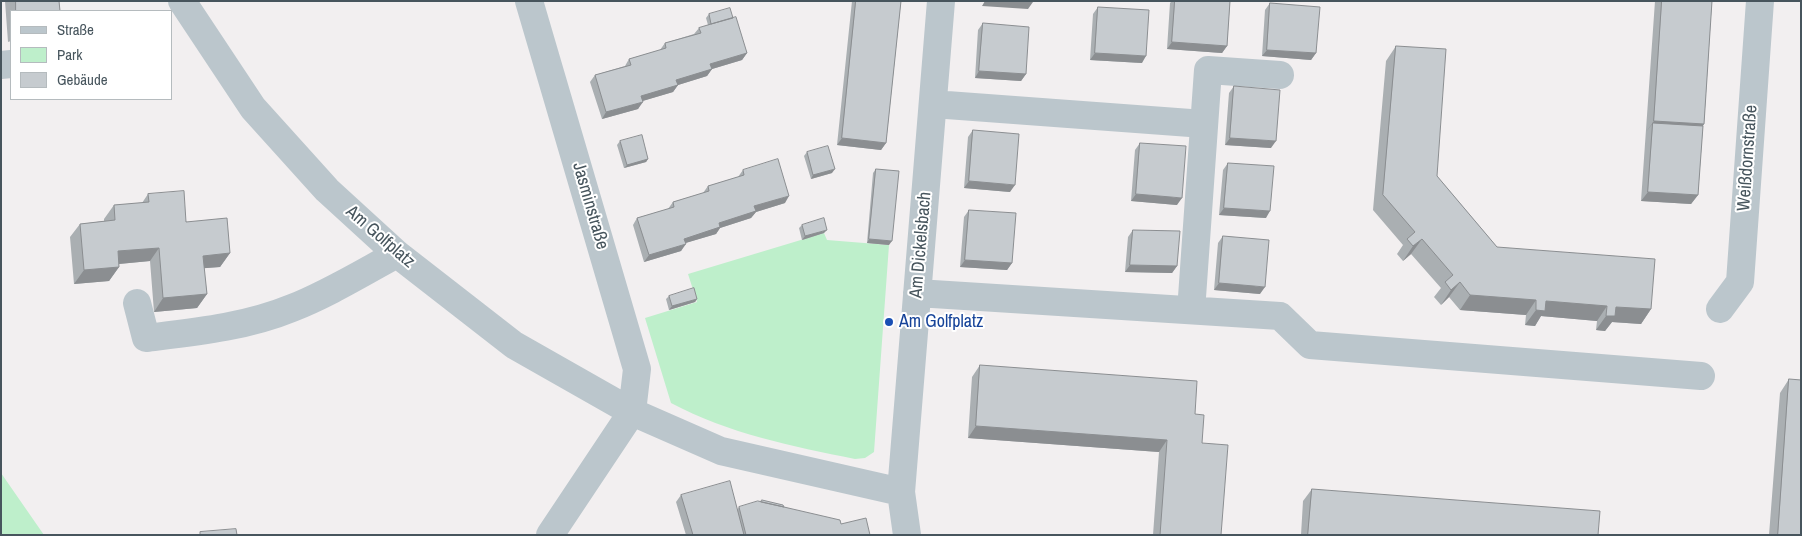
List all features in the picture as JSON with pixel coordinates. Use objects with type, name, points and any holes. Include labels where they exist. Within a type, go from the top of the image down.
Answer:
[{"type":"street","name":"Jasminstraße","points":[[529,1],[638,369],[632,412]]},
{"type":"street","name":"Am Dickelsbach","points":[[907,535],[901,492],[942,1]]},
{"type":"street","name":"Weißdornstraße","points":[[1720,309],[1740,282],[1760,1]]},
{"type":"street","name":"Am Golfplatz","points":[[180,7],[253,108],[327,190],[397,254],[514,345],[632,412],[721,451],[901,492]]},
{"type":"street","points":[[1192,296],[1208,70],[1280,76]]},
{"type":"street","points":[[933,104],[1204,124]]},
{"type":"street","points":[[137,303],[146,338],[212,331],[290,309],[333,290],[397,254]]},
{"type":"street","points":[[917,293],[1280,316],[1310,345],[1701,376]]},
{"type":"street","points":[[550,535],[632,412]]},
{"type":"green space","points":[[824,233],[827,240],[889,245],[874,452],[865,458],[855,459],[784,444],[715,423],[671,403],[645,318],[697,302],[688,274]]},
{"type":"green space","points":[[1,473],[44,535],[1,535]]},
{"type":"building","points":[[16,1],[59,1],[60,10],[16,10]]},
{"type":"building","points":[[856,1],[901,1],[886,143],[842,138]]},
{"type":"building","points":[[1175,1],[1230,1],[1227,46],[1172,42]]},
{"type":"building","points":[[1662,1],[1712,1],[1704,124],[1654,121]]},
{"type":"building","points":[[1270,3],[1320,7],[1316,53],[1267,50]]},
{"type":"building","points":[[1098,7],[1149,10],[1146,56],[1095,53]]},
{"type":"building","points":[[730,8],[733,18],[711,24],[709,14]]},
{"type":"building","points":[[736,17],[747,53],[710,64],[712,69],[676,80],[678,85],[641,96],[643,102],[606,112],[595,75],[631,65],[629,59],[666,48],[665,43],[701,33],[699,28]]},
{"type":"building","points":[[983,23],[1029,27],[1026,74],[979,71]]},
{"type":"building","points":[[1396,46],[1446,49],[1437,176],[1497,247],[1655,259],[1651,309],[1616,307],[1615,316],[1606,316],[1607,306],[1546,301],[1545,311],[1536,310],[1536,300],[1470,295],[1460,282],[1451,290],[1445,282],[1453,275],[1422,239],[1413,246],[1407,239],[1415,232],[1383,195]]},
{"type":"building","points":[[1234,86],[1280,90],[1276,141],[1230,138]]},
{"type":"building","points":[[1653,123],[1703,126],[1698,195],[1648,192]]},
{"type":"building","points":[[973,130],[1019,134],[1015,185],[969,181]]},
{"type":"building","points":[[642,135],[648,159],[627,165],[620,141]]},
{"type":"building","points":[[1140,143],[1186,146],[1182,198],[1136,194]]},
{"type":"building","points":[[828,146],[835,169],[813,175],[807,152]]},
{"type":"building","points":[[778,159],[789,196],[754,206],[756,211],[719,223],[720,227],[684,239],[686,244],[649,255],[637,218],[674,207],[673,202],[709,191],[708,186],[744,175],[743,170]]},
{"type":"building","points":[[1228,163],[1274,166],[1270,211],[1224,208]]},
{"type":"building","points":[[876,169],[899,171],[892,241],[869,239]]},
{"type":"building","points":[[184,191],[186,222],[227,218],[230,253],[203,256],[207,294],[163,298],[159,248],[118,251],[119,267],[84,270],[80,224],[115,220],[114,205],[149,202],[148,194]]},
{"type":"building","points":[[969,210],[1016,213],[1012,263],[965,260]]},
{"type":"building","points":[[824,218],[827,230],[805,236],[802,225]]},
{"type":"building","points":[[1133,230],[1180,231],[1177,266],[1130,265]]},
{"type":"building","points":[[1223,236],[1269,240],[1265,287],[1219,283]]},
{"type":"building","points":[[694,288],[697,299],[672,306],[669,296]]},
{"type":"building","points":[[980,365],[1197,381],[1195,414],[1204,415],[1202,443],[1228,445],[1221,535],[1160,535],[1167,440],[976,426]]},
{"type":"building","points":[[1789,379],[1801,380],[1801,535],[1778,535]]},
{"type":"building","points":[[730,481],[744,535],[693,535],[681,495]]},
{"type":"building","points":[[1312,489],[1600,511],[1598,535],[1308,535]]},
{"type":"building","points":[[762,500],[783,505],[784,507],[761,502]]},
{"type":"building","points":[[758,501],[840,520],[841,524],[866,518],[870,535],[746,535],[739,507]]},
{"type":"building","points":[[236,529],[237,535],[200,535],[200,532]]},
{"type":"place","name":"Am Golfplatz","points":[[889,322]]}]
